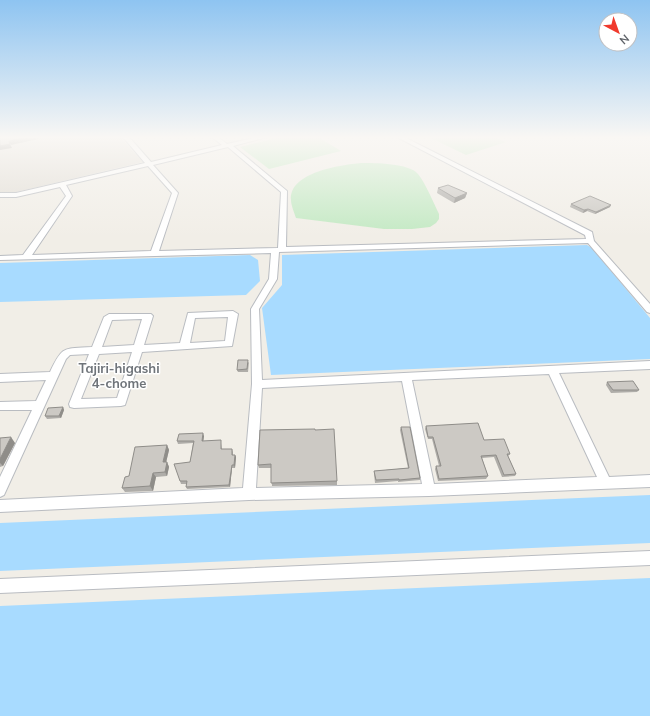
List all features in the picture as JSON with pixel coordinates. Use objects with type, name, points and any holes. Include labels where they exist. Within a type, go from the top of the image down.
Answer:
[{"type":"street","points":[[0,195],[16,195],[119,170]]},
{"type":"street","points":[[154,254],[175,192],[156,170]]},
{"type":"street","points":[[249,494],[257,384],[256,309],[273,279],[278,250],[284,191],[258,170]]},
{"type":"street","points":[[465,170],[589,234],[590,241],[650,310]]},
{"type":"street","points":[[26,257],[69,196],[62,184]]},
{"type":"street","points":[[0,258],[590,241]]},
{"type":"street","points":[[0,490],[62,357],[67,352],[229,344],[233,314],[191,315],[184,346]]},
{"type":"street","points":[[148,316],[138,349],[121,402],[74,404],[94,351],[109,317],[148,316]]},
{"type":"street","points":[[257,384],[650,365]]},
{"type":"street","points":[[552,370],[605,482]]},
{"type":"street","points":[[0,378],[53,376]]},
{"type":"street","points":[[406,377],[429,490]]},
{"type":"street","points":[[0,406],[40,405]]},
{"type":"street","points":[[0,506],[249,494],[429,490],[650,481]]},
{"type":"street","points":[[0,586],[650,558]]},
{"type":"shaded area","points":[[0,170],[107,170],[16,192],[0,193]]},
{"type":"green space","points":[[323,170],[414,170],[424,183],[439,214],[439,219],[430,227],[412,229],[384,229],[296,218],[291,200],[293,190],[298,183]]},
{"type":"water","points":[[587,245],[592,248],[650,318],[650,359],[271,375],[262,308],[282,285],[282,255]]},
{"type":"water","points":[[250,255],[258,260],[260,281],[246,295],[0,302],[0,263]]},
{"type":"water","points":[[650,495],[650,543],[0,571],[0,523]]},
{"type":"water","points":[[650,578],[650,716],[0,716],[0,606]]},
{"type":"building","points":[[448,185],[467,193],[455,198],[438,188]]},
{"type":"building","points":[[590,196],[611,205],[596,212],[588,209],[584,210],[571,204]]},
{"type":"building","points":[[238,360],[248,360],[247,369],[237,370]]},
{"type":"building","points":[[633,381],[639,390],[613,390],[607,382]]},
{"type":"building","points":[[63,407],[59,416],[45,416],[48,408]]},
{"type":"building","points":[[478,423],[484,440],[504,439],[510,454],[507,454],[516,474],[504,475],[496,455],[481,456],[488,476],[439,479],[436,466],[441,466],[433,437],[428,437],[426,426]]},
{"type":"building","points":[[401,427],[410,427],[420,478],[376,480],[374,471],[409,468]]},
{"type":"building","points":[[334,429],[337,481],[271,483],[271,464],[258,465],[260,430]]},
{"type":"building","points":[[203,433],[202,441],[221,440],[221,449],[232,449],[232,455],[235,455],[229,485],[186,487],[187,481],[180,481],[174,464],[190,462],[194,441],[177,441],[179,434]]},
{"type":"building","points":[[11,437],[0,459],[0,438]]},
{"type":"building","points":[[167,445],[163,462],[167,462],[165,472],[153,473],[150,486],[122,488],[125,477],[129,476],[135,447]]},
{"type":"district","name":"Tajiri-higashi 4-chome","points":[[119,376]]}]
